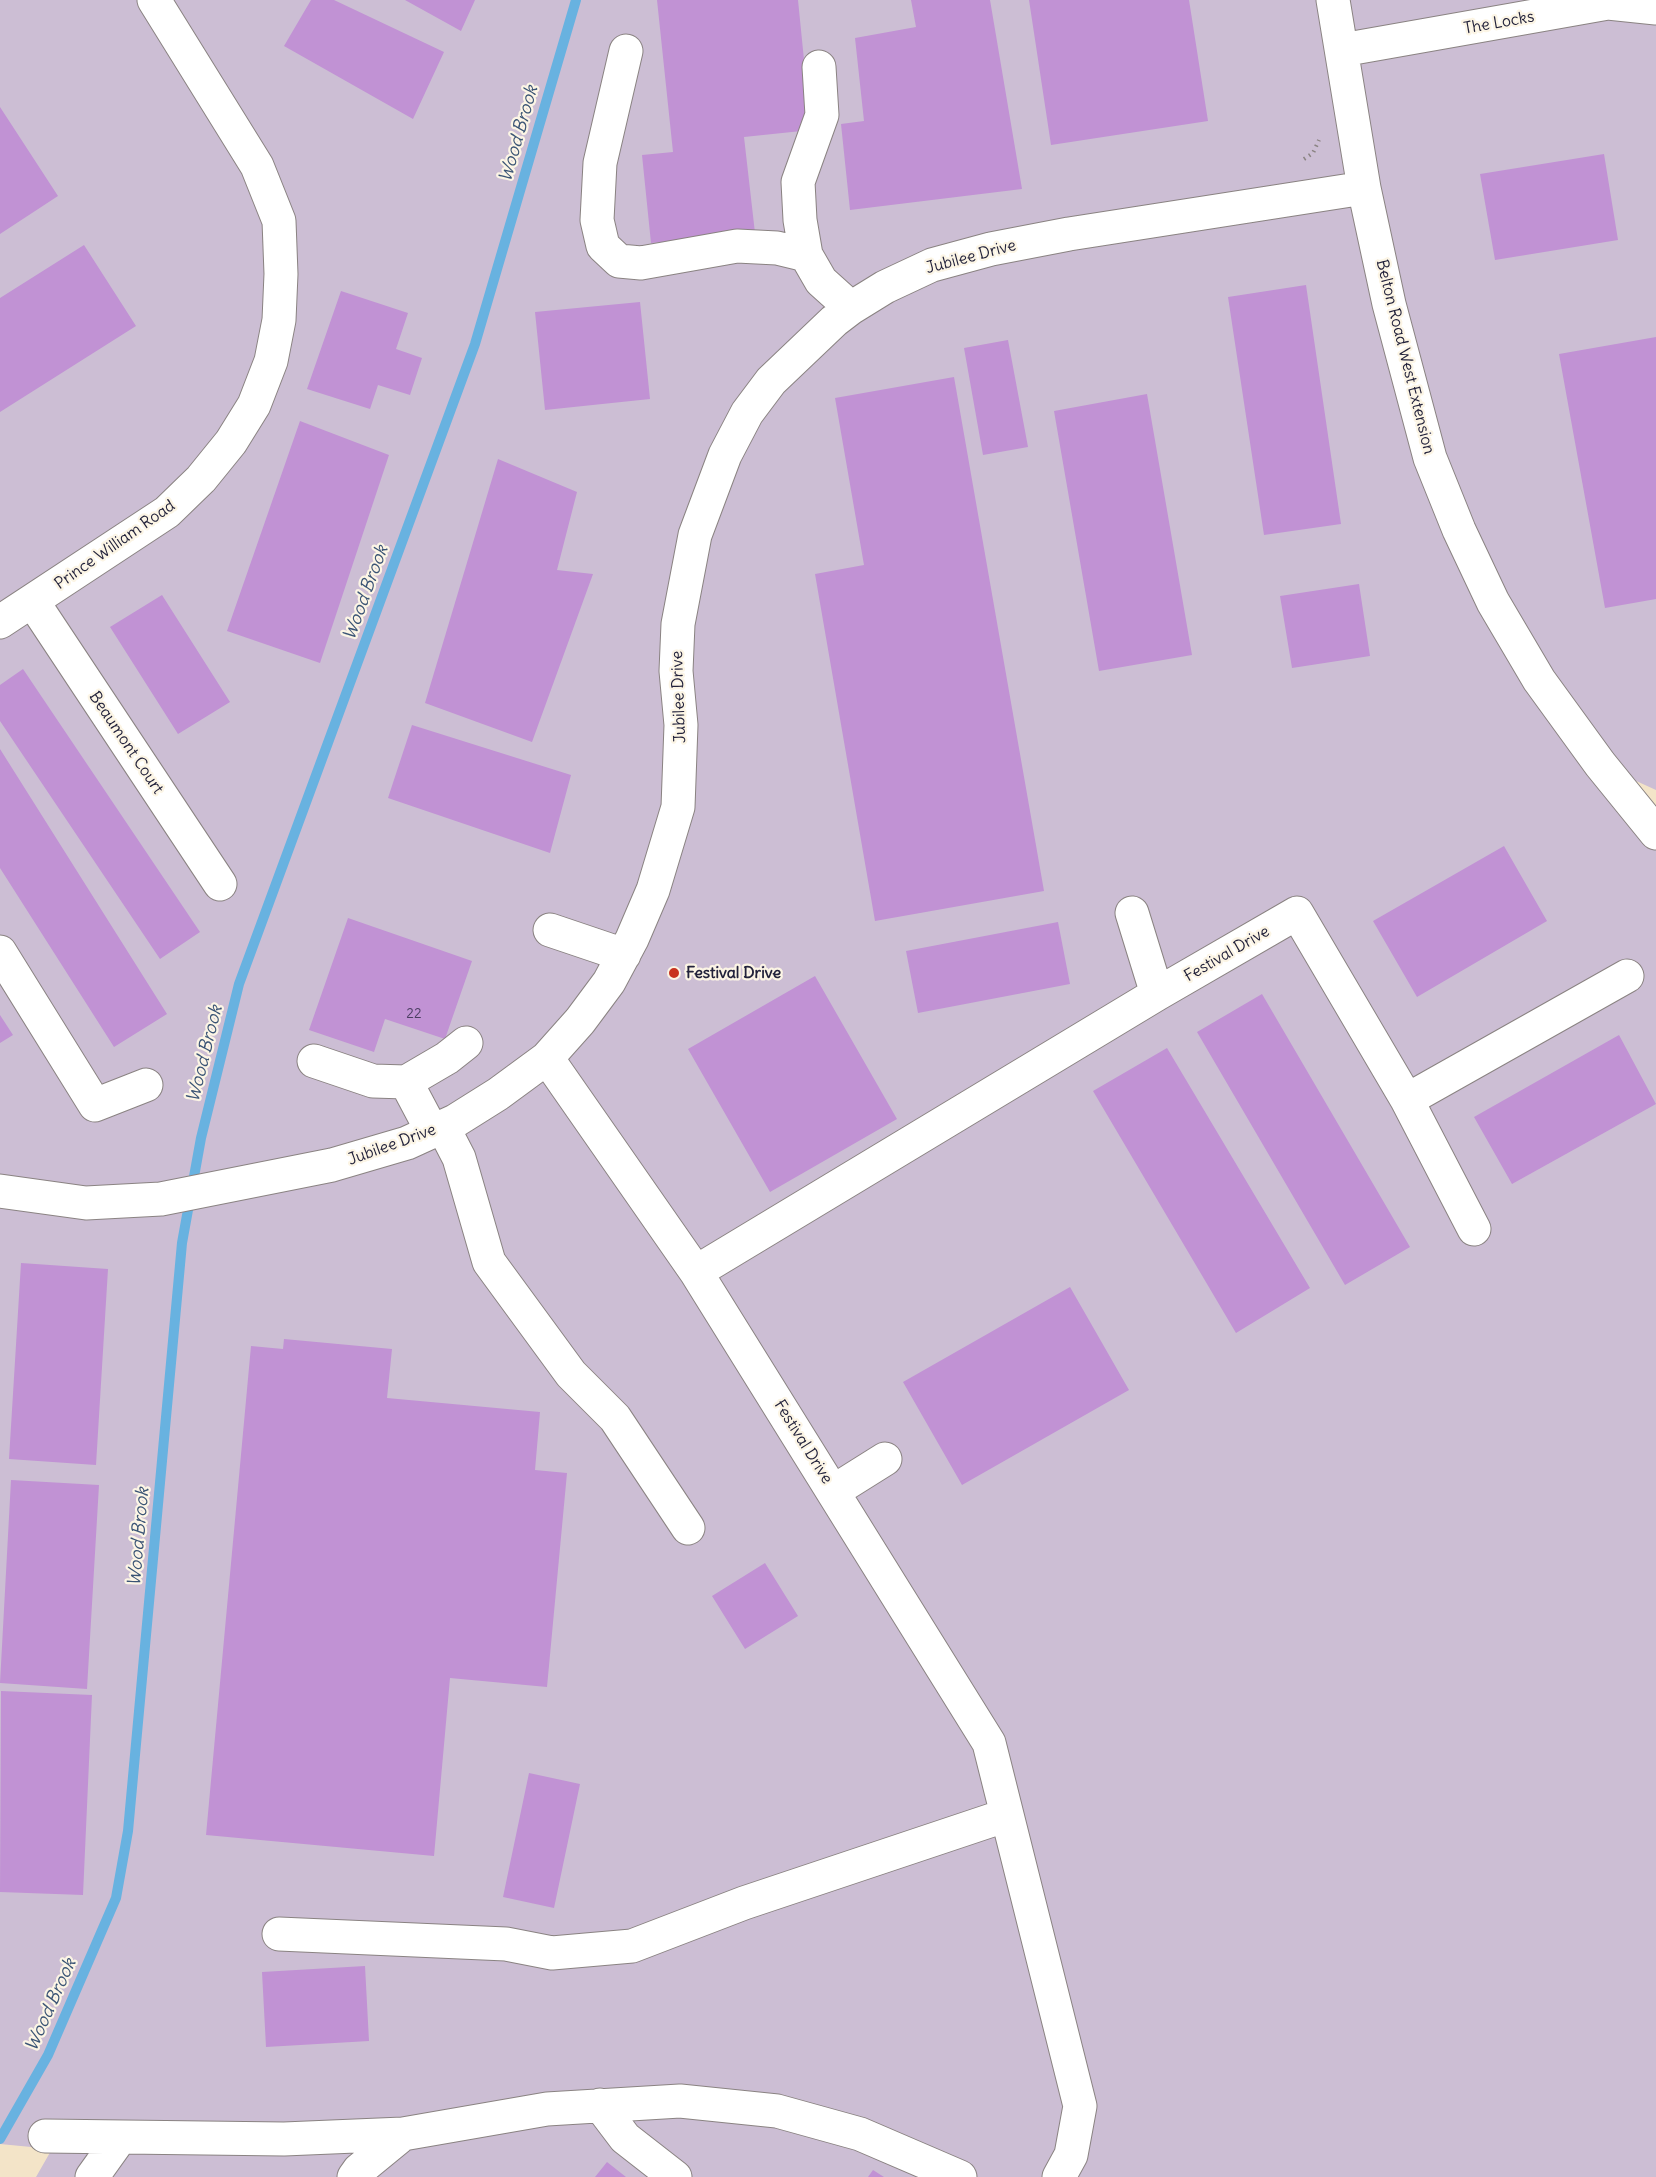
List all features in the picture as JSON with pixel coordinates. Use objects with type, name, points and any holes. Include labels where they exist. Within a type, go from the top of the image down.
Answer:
[{"type":"street","name":"Belton Road West Extension","points":[[1333,0],[1364,188],[1407,377],[1430,458],[1459,530],[1493,602],[1539,680],[1600,764],[1656,833]]},
{"type":"street","name":"The Locks","points":[[1342,50],[1578,4],[1608,3],[1656,8]]},
{"type":"street","name":"Prince William Road","points":[[0,622],[167,512],[201,479],[231,442],[254,405],[271,361],[279,320],[281,286],[279,220],[257,166],[167,5]]},
{"type":"street","points":[[626,51],[600,163],[597,220],[603,246],[619,261],[641,263],[737,246],[777,248],[806,255]]},
{"type":"street","points":[[819,67],[822,115],[798,182],[800,220],[806,255],[821,281],[851,308]]},
{"type":"street","name":"Jubilee Drive","points":[[0,1191],[86,1203],[161,1199],[332,1166],[407,1143],[437,1129],[498,1094],[547,1058],[580,1021],[609,982],[624,955],[653,890],[678,807],[681,725],[676,671],[678,624],[695,535],[725,454],[747,413],[771,381],[834,321],[851,308],[885,287],[932,265],[991,249],[1364,188]]},
{"type":"street","name":"Beaumont Court","points":[[33,602],[220,884]]},
{"type":"street","points":[[1132,913],[1157,994]]},
{"type":"street","name":"Festival Drive","points":[[696,1272],[1157,994],[1297,913],[1407,1101]]},
{"type":"street","points":[[550,930],[624,955]]},
{"type":"street","points":[[0,952],[95,1105],[146,1084]]},
{"type":"street","points":[[1474,1228],[1407,1101],[1627,976]]},
{"type":"street","points":[[314,1061],[373,1082],[406,1082],[466,1043]]},
{"type":"street","name":"Festival Drive","points":[[547,1058],[696,1272],[989,1743],[1080,2106],[1071,2155],[1059,2177]]},
{"type":"street","points":[[406,1082],[459,1158],[489,1262],[571,1374],[615,1418],[688,1528]]},
{"type":"street","name":"Festival Drive","points":[[834,1491],[885,1459]]},
{"type":"street","points":[[279,1934],[506,1944],[552,1953],[632,1946],[744,1903],[1007,1815]]},
{"type":"street","points":[[45,2136],[284,2139],[403,2134],[547,2109],[680,2101],[777,2111],[860,2134],[960,2177]]},
{"type":"street","points":[[600,2105],[625,2138],[675,2177]]},
{"type":"street","points":[[354,2177],[359,2170],[403,2134]]},
{"type":"street","points":[[92,2177],[120,2138]]},
{"type":"path","points":[[1296,198],[1290,165],[1312,153],[1321,131]]},
{"type":"shaded area","points":[[0,0],[1656,0],[1656,790],[1601,765],[1656,833],[1656,2177],[36,2177],[52,2149],[0,2144]]},
{"type":"building","points":[[311,0],[334,0],[444,52],[413,119],[284,46]]},
{"type":"building","points":[[405,0],[475,0],[461,31]]},
{"type":"building","points":[[657,0],[798,0],[811,130],[744,137],[755,233],[651,243],[642,155],[673,152]]},
{"type":"building","points":[[911,0],[990,0],[1022,189],[850,210],[841,124],[864,121],[855,38],[916,27]]},
{"type":"building","points":[[1029,0],[1189,0],[1208,121],[1051,145]]},
{"type":"building","points":[[0,107],[58,196],[0,234]]},
{"type":"building","points":[[1604,154],[1618,240],[1495,260],[1480,174]]},
{"type":"building","points":[[84,245],[136,326],[0,412],[0,298]]},
{"type":"building","points":[[1306,285],[1341,524],[1264,535],[1228,297]]},
{"type":"building","points":[[341,291],[408,313],[396,349],[422,358],[410,395],[378,385],[370,409],[307,389]]},
{"type":"building","points":[[640,302],[650,399],[545,410],[535,312]]},
{"type":"building","points":[[1656,337],[1656,599],[1605,608],[1559,354]]},
{"type":"building","points":[[1008,340],[1028,447],[983,455],[964,348]]},
{"type":"building","points":[[954,377],[1044,891],[875,921],[815,574],[864,565],[835,398]]},
{"type":"building","points":[[1147,394],[1192,655],[1099,671],[1054,411]]},
{"type":"building","points":[[300,421],[389,455],[320,663],[227,631]]},
{"type":"building","points":[[498,459],[577,492],[557,570],[593,574],[532,742],[425,703]]},
{"type":"building","points":[[1359,584],[1370,656],[1292,668],[1280,596]]},
{"type":"building","points":[[162,595],[230,702],[178,734],[110,627]]},
{"type":"building","points":[[23,669],[200,932],[160,959],[0,721],[0,685]]},
{"type":"building","points":[[412,725],[571,775],[550,853],[388,798]]},
{"type":"building","points":[[0,749],[167,1014],[114,1047],[0,868]]},
{"type":"building","points":[[1504,846],[1547,921],[1417,997],[1373,921]]},
{"type":"building","points":[[348,918],[472,961],[445,1039],[385,1019],[374,1052],[309,1030]]},
{"type":"building","points":[[1058,922],[1070,984],[918,1013],[906,951]]},
{"type":"building","points":[[815,976],[897,1119],[770,1192],[688,1049]]},
{"type":"building","points":[[1262,994],[1410,1247],[1345,1285],[1197,1032]]},
{"type":"building","points":[[0,1015],[13,1035],[0,1043]]},
{"type":"building","points":[[1619,1035],[1656,1104],[1512,1184],[1474,1117]]},
{"type":"building","points":[[1167,1048],[1310,1288],[1236,1333],[1093,1091]]},
{"type":"building","points":[[21,1263],[108,1269],[96,1465],[9,1459]]},
{"type":"building","points":[[1070,1287],[1129,1390],[962,1485],[903,1382]]},
{"type":"building","points":[[284,1339],[392,1349],[387,1398],[540,1412],[535,1470],[567,1473],[547,1687],[450,1678],[434,1856],[206,1835],[251,1346],[283,1349]]},
{"type":"building","points":[[11,1480],[99,1485],[87,1689],[0,1683]]},
{"type":"building","points":[[765,1563],[798,1616],[745,1649],[712,1596]]},
{"type":"building","points":[[1,1691],[92,1695],[83,1895],[0,1892]]},
{"type":"building","points":[[529,1773],[580,1784],[554,1908],[503,1897]]},
{"type":"building","points":[[365,1966],[369,2041],[266,2047],[262,1972]]},
{"type":"building","points":[[607,2162],[626,2177],[595,2177]]},
{"type":"building","points":[[873,2170],[884,2177],[868,2177]]},
{"type":"waterway","name":"Wood Brook","points":[[0,2139],[48,2055],[116,1898],[128,1831],[182,1243],[201,1138],[239,984],[475,344],[576,0]]},
{"type":"place","name":"Festival Drive","points":[[674,973]]}]
